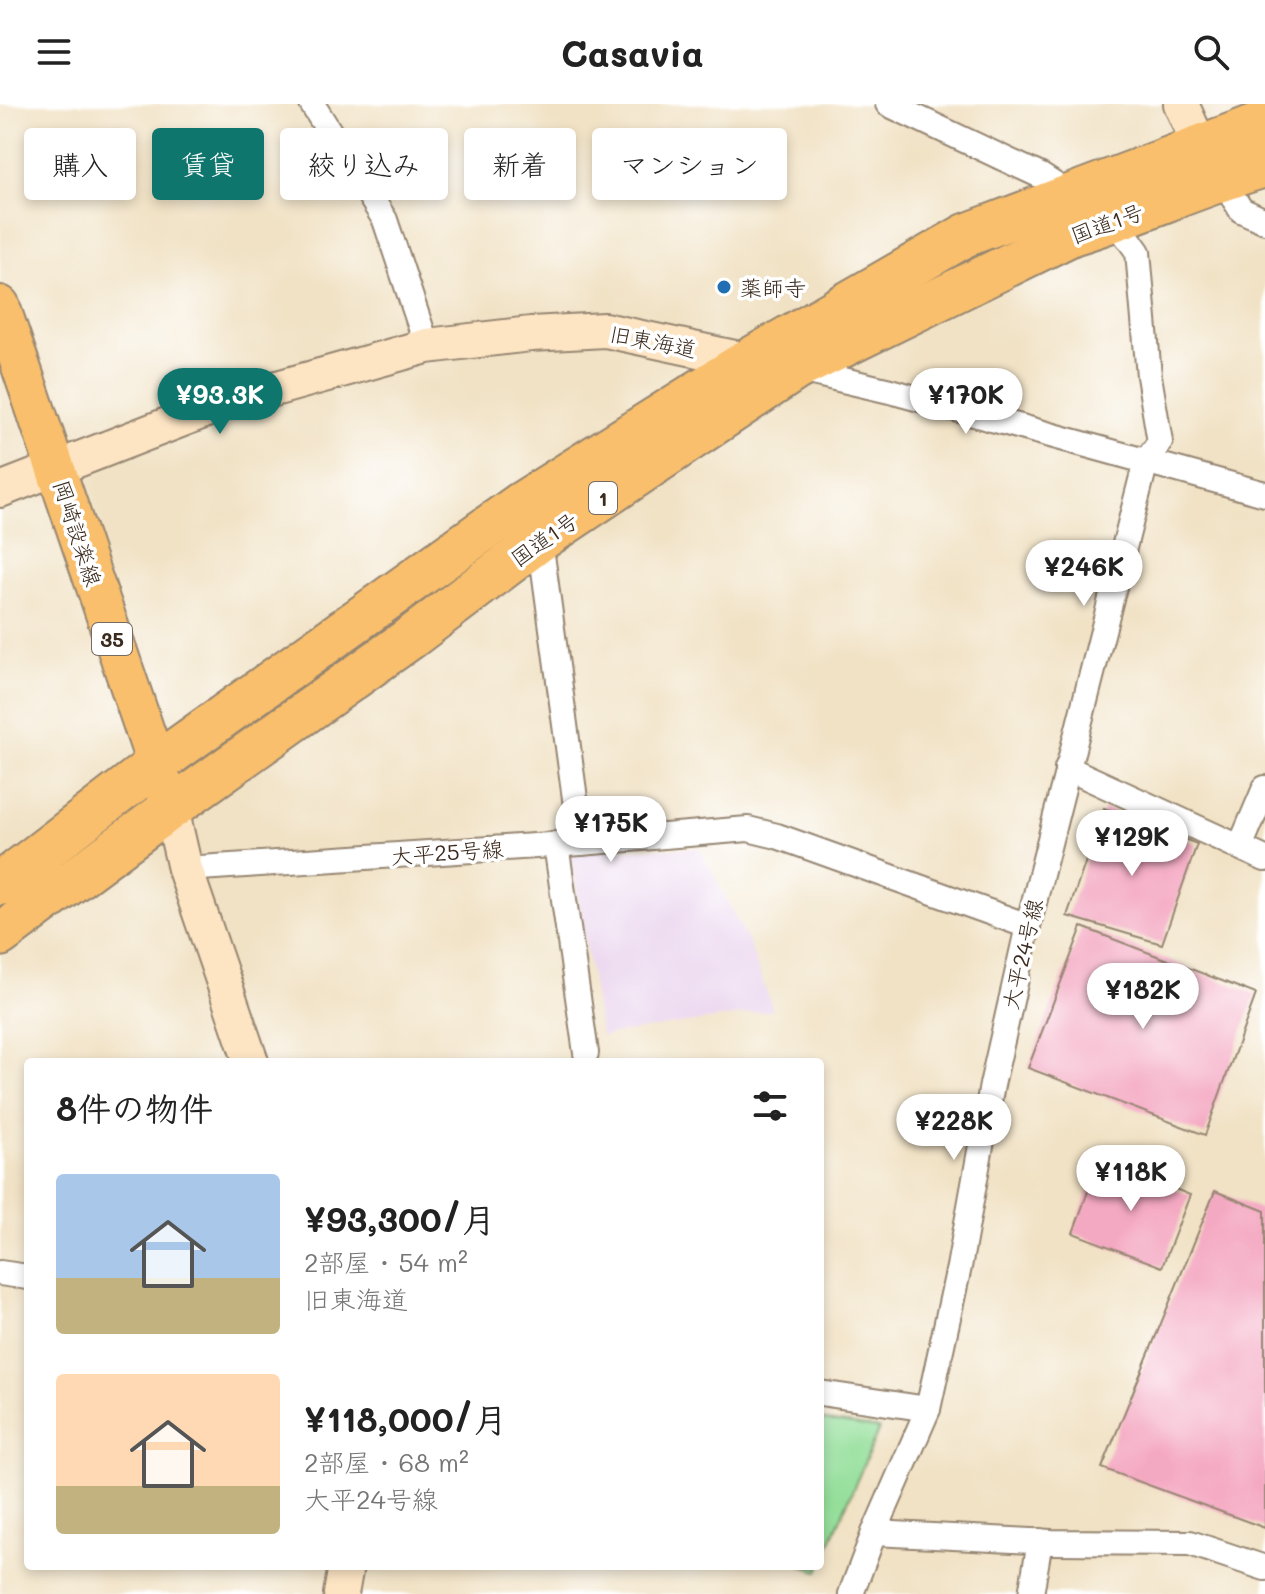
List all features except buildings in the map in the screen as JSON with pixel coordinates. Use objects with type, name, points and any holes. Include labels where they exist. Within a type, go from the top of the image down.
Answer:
[{"type":"highway","name":"国道1号","points":[[0,935],[171,808],[413,636],[540,540],[796,369],[1072,234],[1116,221],[1211,162],[1265,122]]},
{"type":"highway","name":"国道1号","points":[[0,884],[155,765],[520,504],[747,361],[966,235],[1069,194],[1211,162],[1265,166]]},
{"type":"main road","name":"岡崎設楽線","points":[[0,305],[171,808]]},
{"type":"street","points":[[312,104],[385,220],[427,346]]},
{"type":"street","points":[[888,104],[1041,176],[1069,194]]},
{"type":"street","points":[[1181,104],[1211,162],[1241,210],[1265,221]]},
{"type":"street","name":"大平24号線","points":[[851,1594],[928,1409],[959,1267],[992,1085],[1028,926],[1146,461],[1160,442],[1149,376],[1138,252],[1116,221]]},
{"type":"street","name":"旧東海道","points":[[0,490],[224,403],[427,346],[531,334],[605,330],[890,391],[1265,494]]},
{"type":"street","points":[[540,540],[581,843]]},
{"type":"street","points":[[1067,768],[1265,859]]},
{"type":"street","points":[[1240,847],[1265,788]]},
{"type":"street","points":[[171,808],[185,869],[250,1058]]},
{"type":"street","name":"大平25号線","points":[[185,869],[748,829],[777,836],[1028,926]]},
{"type":"street","points":[[556,844],[586,1053]]},
{"type":"street","points":[[0,1273],[24,1276]]},
{"type":"street","points":[[824,1394],[928,1409]]},
{"type":"street","points":[[874,1533],[1040,1541],[1190,1543],[1265,1568]]},
{"type":"street","points":[[1031,1594],[1040,1541]]},
{"type":"street","points":[[341,1594],[345,1570]]},
{"type":"shaded area","points":[[700,848],[749,944],[773,1010],[601,1036],[570,850]]},
{"type":"green space","points":[[824,1421],[879,1429],[824,1557]]},
{"type":"place","name":"薬師寺","points":[[724,287]]}]
